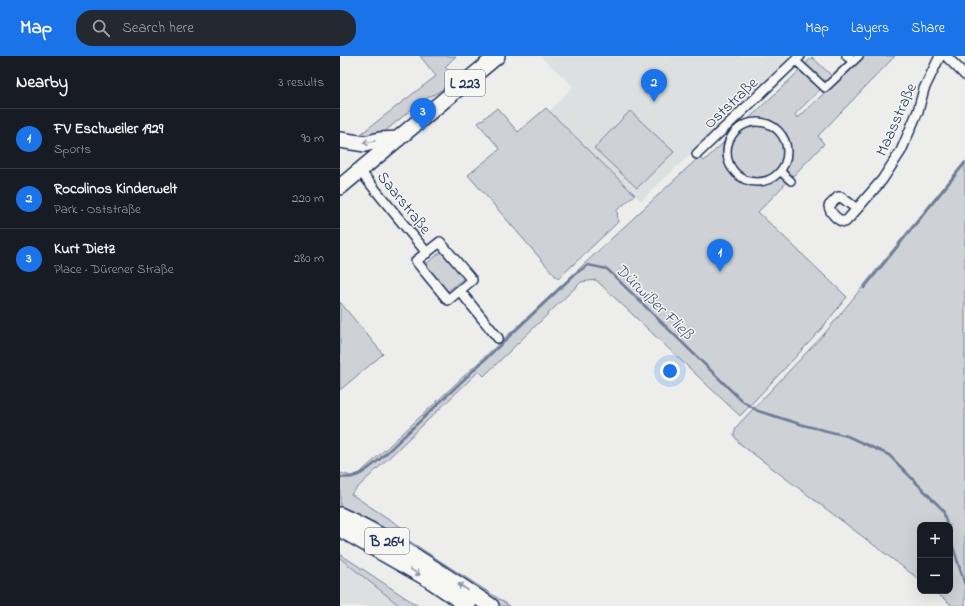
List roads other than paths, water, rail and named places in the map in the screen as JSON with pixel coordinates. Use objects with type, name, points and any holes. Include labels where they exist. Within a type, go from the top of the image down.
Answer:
[{"type":"main road","name":"L 223","points":[[340,187],[498,56]]},
{"type":"main road","points":[[340,140],[365,144],[380,140],[398,139]]},
{"type":"main road","name":"B 264","points":[[340,514],[357,522],[427,564],[492,606]]},
{"type":"main road","name":"B 264","points":[[340,529],[430,580],[468,606]]},
{"type":"street","points":[[846,56],[848,58],[855,56]]},
{"type":"street","points":[[798,58],[825,88],[855,56]]},
{"type":"street","name":"Maasstraße","points":[[856,209],[882,180],[900,151],[918,110],[924,89],[940,56]]},
{"type":"street","points":[[946,56],[965,75]]},
{"type":"street","name":"Oststraße","points":[[697,154],[798,58]]},
{"type":"street","points":[[758,122],[771,126],[779,132],[786,144],[787,152],[780,171],[773,177],[761,182],[747,180],[739,176],[731,168],[727,150],[730,138],[736,130],[743,125],[758,122]]},
{"type":"street","points":[[729,123],[736,130]]},
{"type":"street","name":"Saarstraße","points":[[360,171],[427,253]]},
{"type":"street","points":[[780,171],[790,181]]},
{"type":"street","name":"Saarstraße","points":[[440,242],[472,280],[448,300],[416,262],[427,253],[440,242]]},
{"type":"street","points":[[460,291],[498,338]]},
{"type":"waterway","points":[[864,288],[965,163]]},
{"type":"waterway","name":"Dürwißer Fließ","points":[[340,477],[346,478],[357,476],[380,459],[575,274],[588,265],[607,269],[742,401],[758,411],[803,425],[847,436],[889,455],[943,510],[946,522]]},
{"type":"waterway","name":"Dürwißer Fließ","points":[[953,547],[965,585]]},
{"type":"place","name":"Rocolinos Kinderwelt","points":[[654,102]]},
{"type":"place","name":"Kurt Dietz","points":[[423,131]]},
{"type":"place","name":"FV Eschweiler 1929","points":[[720,272]]}]
